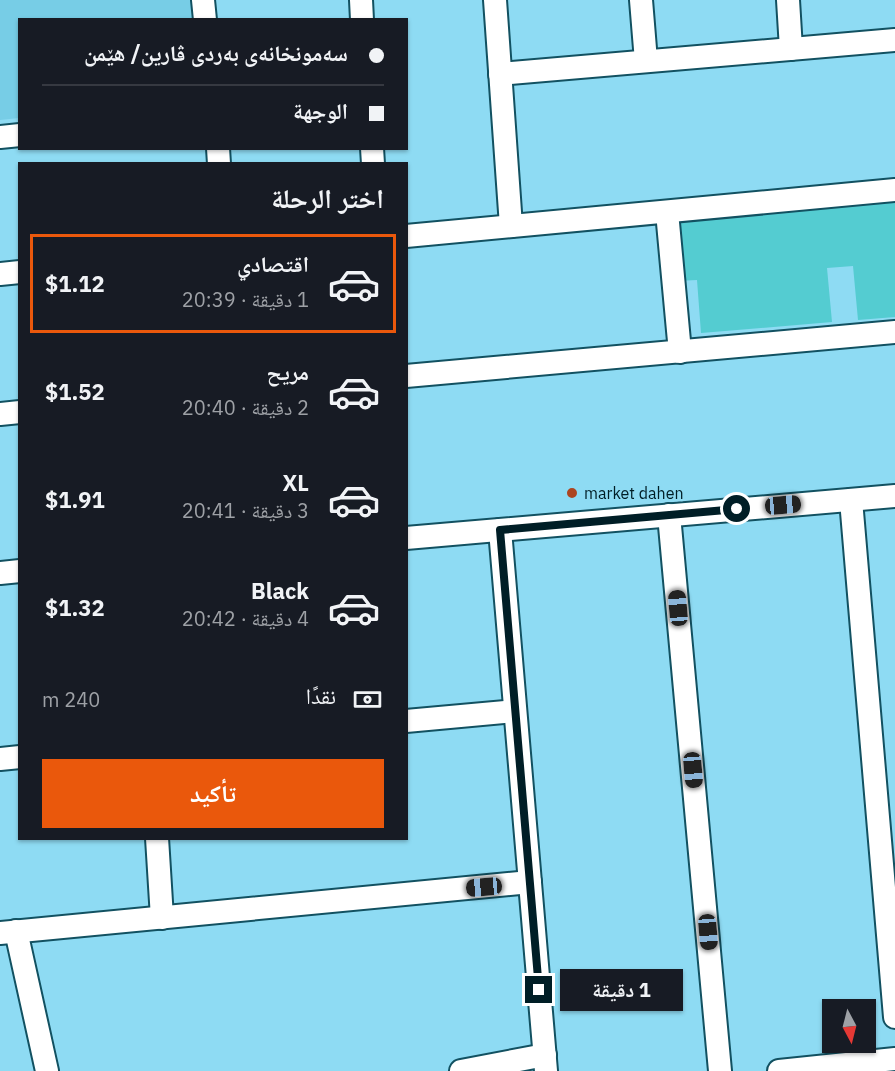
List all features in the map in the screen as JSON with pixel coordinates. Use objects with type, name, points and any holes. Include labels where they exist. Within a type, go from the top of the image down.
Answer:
[{"type":"street","points":[[203,0],[205,18]]},
{"type":"street","points":[[361,0],[362,18]]},
{"type":"street","points":[[495,0],[511,226]]},
{"type":"street","points":[[641,0],[645,61]]},
{"type":"street","points":[[788,0],[791,49]]},
{"type":"street","points":[[500,74],[895,40]]},
{"type":"street","points":[[0,137],[18,135]]},
{"type":"street","points":[[408,236],[895,190]]},
{"type":"street","points":[[667,212],[680,352]]},
{"type":"street","points":[[0,274],[18,272]]},
{"type":"street","points":[[408,376],[895,332]]},
{"type":"street","points":[[0,414],[18,412]]},
{"type":"street","points":[[408,538],[895,496]]},
{"type":"street","points":[[850,500],[885,767],[895,1017]]},
{"type":"street","points":[[669,515],[720,1071]]},
{"type":"street","points":[[461,1071],[546,1063],[500,530]]},
{"type":"street","points":[[0,573],[18,571]]},
{"type":"street","points":[[408,721],[515,711]]},
{"type":"street","points":[[0,759],[18,757]]},
{"type":"street","points":[[157,840],[162,918]]},
{"type":"street","points":[[47,1071],[8,932],[530,882]]},
{"type":"street","points":[[779,1071],[895,1059]]},
{"type":"shaded area","points":[[0,0],[194,0],[196,18],[18,18],[18,118],[0,120]]},
{"type":"building","points":[[895,198],[895,317],[858,320],[853,266],[827,268],[832,322],[701,333],[697,280],[677,281],[671,219]]},
{"type":"place","name":"market dahen","points":[[572,493]]},
{"type":"route","points":[[539,990],[500,530],[737,509]]}]
